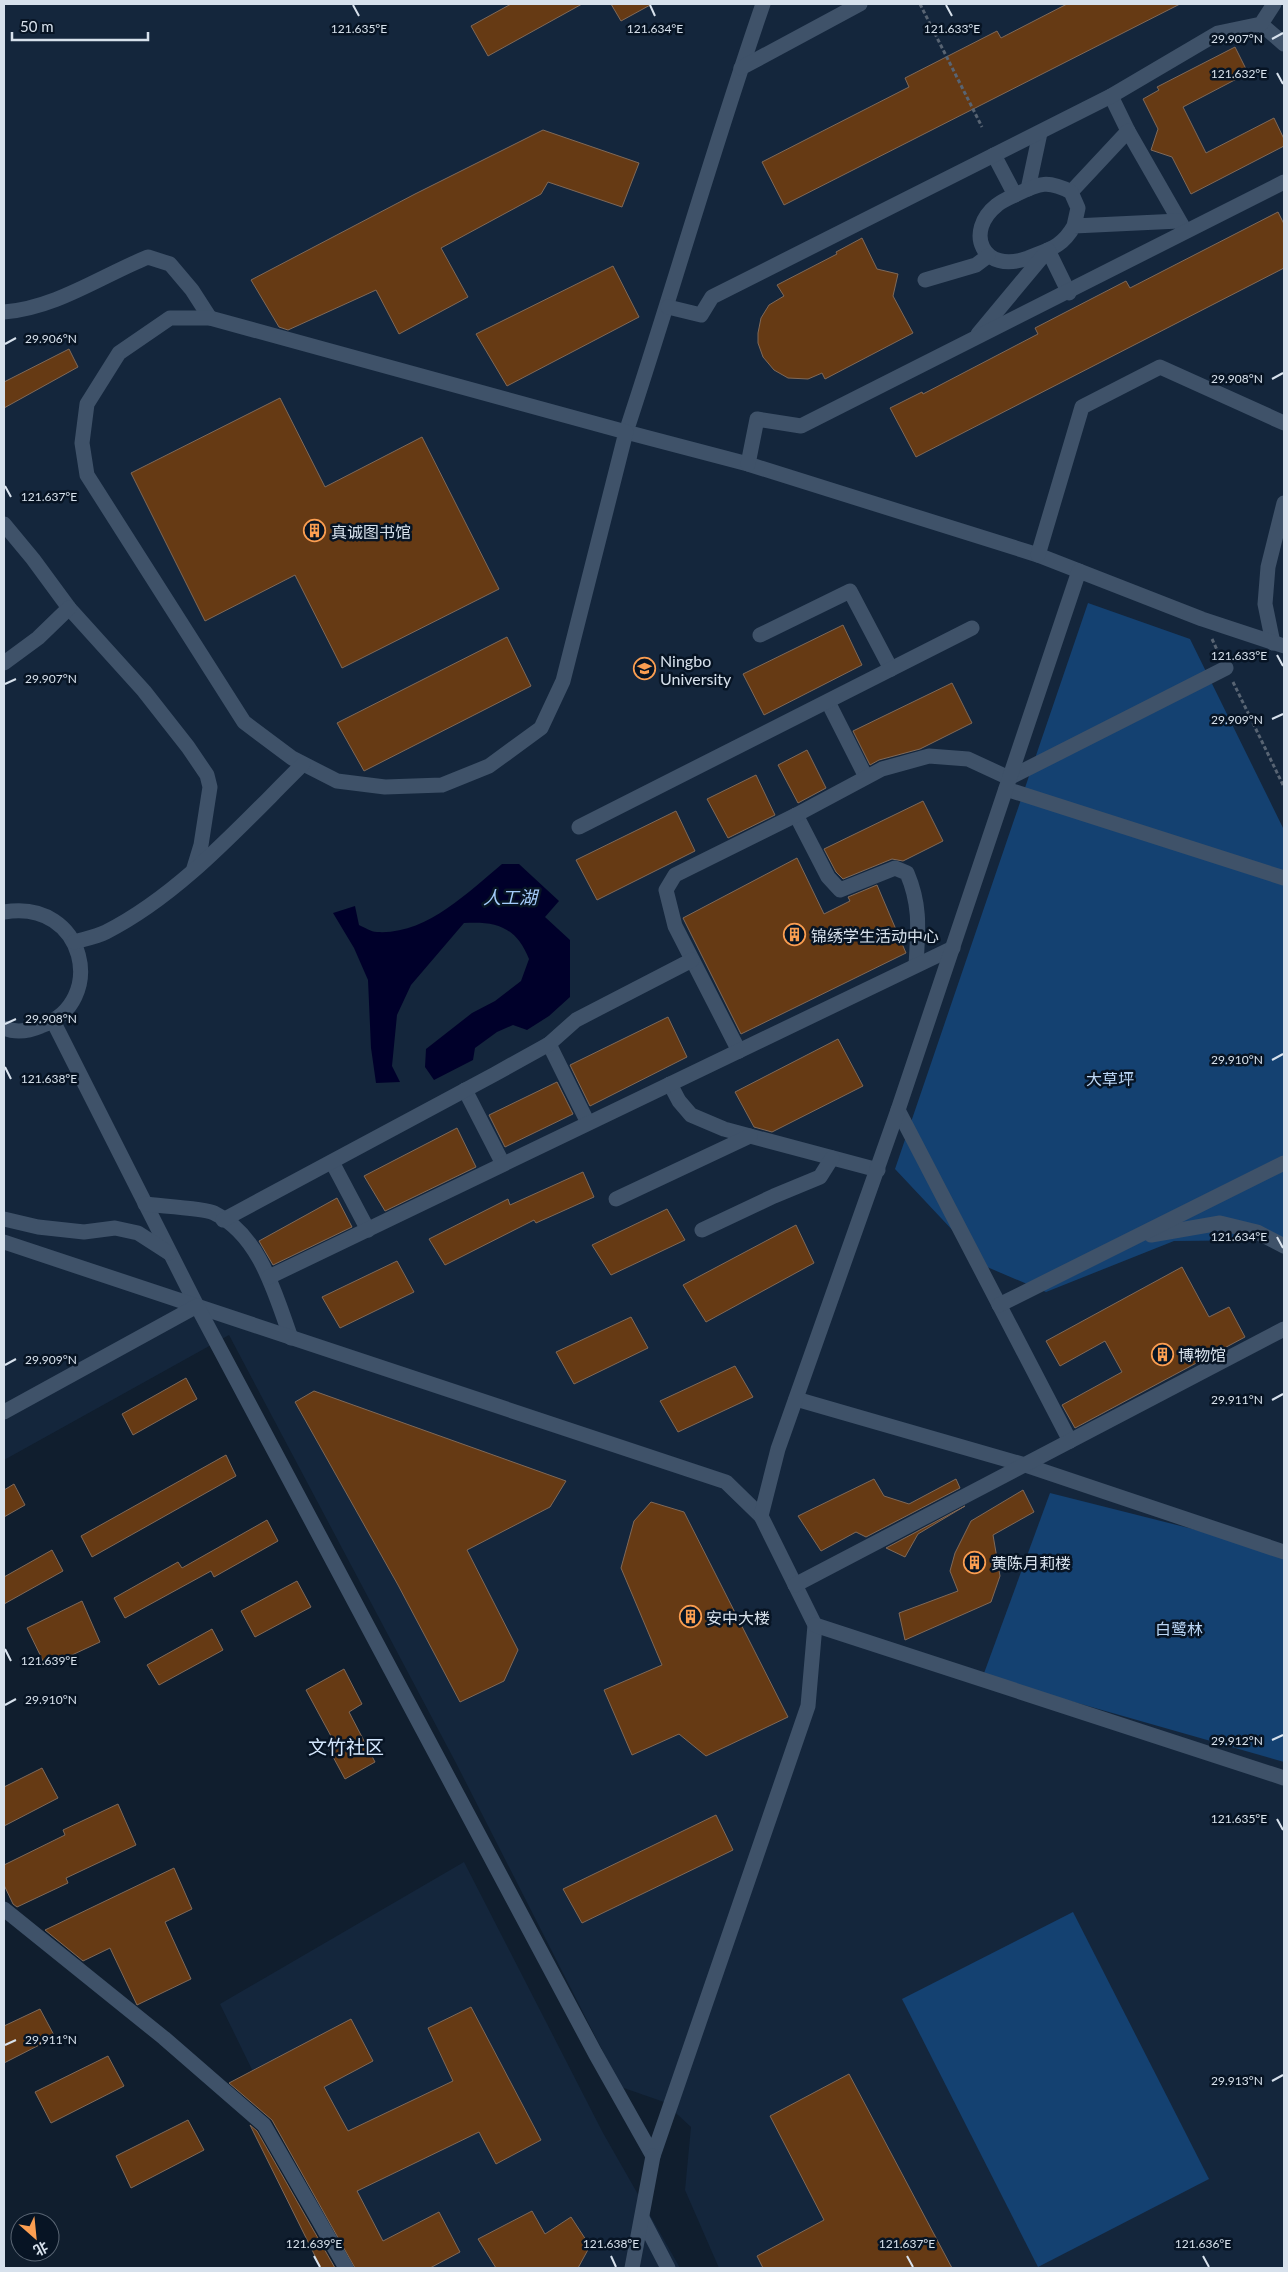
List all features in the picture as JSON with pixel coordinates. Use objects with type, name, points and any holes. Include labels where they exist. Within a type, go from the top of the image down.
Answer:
[{"type":"street","points":[[763,4],[741,68],[668,307],[626,432],[563,681],[541,728],[489,766],[442,786],[385,787],[337,781],[292,758],[244,722],[87,475],[82,443],[87,404],[119,353],[170,318],[210,318],[626,432],[748,464],[1038,555],[1202,619],[1279,644]]},
{"type":"street","points":[[741,68],[860,4]]},
{"type":"street","points":[[668,307],[702,315],[712,297],[1111,96],[1218,33],[1261,24],[1274,4]]},
{"type":"street","points":[[1261,24],[1284,44]]},
{"type":"street","points":[[1111,96],[1128,131],[1183,226]]},
{"type":"street","points":[[1071,192],[1128,131]]},
{"type":"street","points":[[1022,192],[1040,133]]},
{"type":"street","points":[[994,155],[1022,192]]},
{"type":"street","points":[[748,464],[758,419],[801,426],[1069,292],[1183,226],[1284,182]]},
{"type":"street","points":[[1038,184],[1056,184],[1071,192],[1078,208],[1074,226],[1066,240],[1048,250],[1022,260],[1002,262],[988,256],[982,247],[980,236],[983,224],[996,205],[1022,192],[1038,184]]},
{"type":"street","points":[[1074,226],[1183,226]]},
{"type":"street","points":[[1048,250],[1069,292]]},
{"type":"street","points":[[974,339],[1048,250]]},
{"type":"street","points":[[4,312],[24,310],[57,300],[148,256],[170,264],[192,290],[210,318]]},
{"type":"street","points":[[925,280],[976,265],[988,256]]},
{"type":"street","points":[[1038,555],[1082,407],[1160,367],[1284,423]]},
{"type":"street","points":[[1279,644],[1265,604],[1268,567],[1284,503]]},
{"type":"street","points":[[4,524],[33,559],[69,608],[144,691],[188,747],[207,775],[210,787],[202,838],[194,868]]},
{"type":"street","points":[[761,1516],[778,1449],[878,1170],[1079,571]]},
{"type":"street","points":[[760,635],[850,591],[891,669]]},
{"type":"street","points":[[4,663],[38,638],[69,608]]},
{"type":"street","points":[[579,827],[972,628]]},
{"type":"street","points":[[1008,784],[1226,668]]},
{"type":"street","points":[[828,702],[866,777]]},
{"type":"street","points":[[739,1051],[675,926],[666,890],[675,875],[796,816],[882,769],[929,756],[968,759],[1008,784],[1284,878]]},
{"type":"street","points":[[74,942],[105,932],[141,912],[194,868],[304,764]]},
{"type":"street","points":[[796,816],[828,877],[840,890],[895,868],[907,873],[915,893],[918,913],[916,965]]},
{"type":"street","points":[[4,912],[20,909],[40,913],[58,922],[74,942],[80,955],[81,975],[76,995],[65,1012],[53,1021],[30,1030],[6,1033]]},
{"type":"street","points":[[269,1277],[953,948]]},
{"type":"street","points":[[223,1220],[549,1044],[576,1020],[692,960]]},
{"type":"street","points":[[53,1021],[197,1306],[595,2053],[654,2156]]},
{"type":"street","points":[[549,1044],[588,1124]]},
{"type":"street","points":[[670,1084],[679,1101],[691,1115],[750,1136],[878,1170]]},
{"type":"street","points":[[465,1090],[503,1164]]},
{"type":"street","points":[[898,1110],[1070,1441]]},
{"type":"street","points":[[616,1199],[750,1136]]},
{"type":"street","points":[[702,1230],[774,1196],[820,1177],[832,1158]]},
{"type":"street","points":[[332,1162],[368,1230]]},
{"type":"street","points":[[999,1305],[1284,1163]]},
{"type":"street","points":[[145,1204],[213,1212],[244,1235],[269,1277],[292,1338]]},
{"type":"street","points":[[4,1219],[38,1228],[84,1232],[116,1228],[138,1233],[171,1254]]},
{"type":"street","points":[[1135,1237],[1220,1223],[1258,1232],[1284,1246]]},
{"type":"street","points":[[4,1242],[726,1482],[761,1516],[815,1625],[808,1706],[654,2156],[632,2268]]},
{"type":"street","points":[[4,1412],[197,1306]]},
{"type":"street","points":[[796,1586],[1284,1329]]},
{"type":"street","points":[[796,1399],[1026,1465],[1284,1552]]},
{"type":"street","points":[[815,1625],[1284,1778]]},
{"type":"street","points":[[4,1909],[164,2038],[264,2125],[346,2268]]},
{"type":"street","points":[[642,2218],[668,2268]]},
{"type":"path","points":[[920,4],[982,127]]},
{"type":"path","points":[[1202,619],[1284,787]]},
{"type":"shaded area","name":"Ningbo University","points":[[4,4],[1284,4],[1284,2268],[719,2268],[685,2190],[691,2127],[664,2102],[621,2087],[456,1763],[229,1335],[4,1460]]},
{"type":"shaded area","points":[[464,1862],[603,2133],[680,2268],[349,2268],[220,2004]]},
{"type":"green space","name":"大草坪","points":[[1088,603],[1190,639],[1284,830],[1284,1237],[1280,1240],[1174,1241],[1046,1292],[987,1267],[895,1169]]},
{"type":"green space","name":"白鹭林","points":[[1050,1493],[1284,1552],[1284,1762],[983,1676]]},
{"type":"green space","points":[[1073,1912],[1209,2179],[1038,2267],[902,1999]]},
{"type":"water","name":"人工湖","points":[[502,864],[519,864],[559,901],[545,917],[570,940],[570,997],[549,1016],[527,1030],[513,1025],[497,1032],[475,1048],[473,1060],[434,1080],[425,1067],[426,1049],[472,1013],[495,1001],[521,981],[529,959],[518,940],[504,928],[486,923],[464,923],[411,985],[397,1015],[392,1066],[400,1082],[376,1083],[371,1048],[368,980],[354,948],[333,913],[355,906],[359,925],[375,932],[395,931],[412,927],[445,910]]},
{"type":"building","points":[[511,4],[582,4],[488,56],[471,26]]},
{"type":"building","points":[[611,4],[652,4],[621,21]]},
{"type":"building","points":[[1067,4],[1180,4],[784,205],[762,162],[909,87],[905,78],[997,31],[1001,38]]},
{"type":"building","points":[[1235,47],[1248,73],[1183,107],[1206,153],[1274,118],[1284,139],[1284,146],[1191,194],[1172,157],[1151,150],[1158,129],[1143,99],[1159,90],[1157,87]]},
{"type":"building","points":[[543,130],[639,163],[622,207],[548,182],[541,194],[441,248],[468,297],[399,334],[376,290],[288,330],[279,327],[251,280],[415,194]]},
{"type":"building","points":[[1278,212],[1284,224],[1284,268],[916,457],[890,408],[922,392],[923,394],[1038,334],[1035,328],[1126,281],[1130,288]]},
{"type":"building","points":[[862,238],[877,269],[898,274],[893,296],[913,333],[825,379],[822,373],[808,379],[788,378],[774,370],[763,357],[758,343],[758,333],[761,318],[769,305],[784,296],[777,285],[837,254],[836,252]]},
{"type":"building","points":[[613,266],[639,317],[507,386],[476,334]]},
{"type":"building","points":[[69,349],[78,367],[4,408],[4,382]]},
{"type":"building","name":"真诚图书馆","points":[[280,398],[325,487],[422,437],[499,589],[342,668],[295,575],[205,621],[131,473]]},
{"type":"building","points":[[843,625],[862,665],[764,715],[743,674]]},
{"type":"building","points":[[507,637],[531,686],[364,771],[337,723]]},
{"type":"building","points":[[952,683],[972,723],[920,749],[879,760],[870,765],[853,731]]},
{"type":"building","points":[[807,750],[826,788],[798,803],[778,765]]},
{"type":"building","points":[[756,775],[775,815],[728,838],[707,799]]},
{"type":"building","points":[[923,801],[943,841],[903,861],[892,859],[843,879],[836,872],[824,849]]},
{"type":"building","points":[[676,811],[695,851],[597,900],[576,860]]},
{"type":"building","name":"锦绣学生活动中心","points":[[797,858],[824,914],[850,901],[848,897],[877,885],[906,953],[741,1034],[683,918]]},
{"type":"building","points":[[668,1017],[687,1057],[590,1106],[570,1065]]},
{"type":"building","points":[[838,1039],[863,1086],[772,1132],[754,1127],[735,1092]]},
{"type":"building","points":[[557,1082],[573,1114],[505,1147],[489,1115]]},
{"type":"building","points":[[457,1128],[476,1167],[385,1211],[364,1176]]},
{"type":"building","points":[[583,1172],[594,1197],[536,1223],[534,1220],[445,1265],[429,1239],[508,1199],[510,1205]]},
{"type":"building","points":[[337,1198],[352,1227],[273,1265],[259,1241]]},
{"type":"building","points":[[667,1209],[685,1240],[611,1275],[592,1245]]},
{"type":"building","points":[[796,1225],[814,1263],[706,1322],[683,1285]]},
{"type":"building","points":[[397,1261],[414,1292],[340,1328],[322,1297]]},
{"type":"building","name":"博物馆","points":[[1182,1267],[1209,1317],[1229,1307],[1245,1337],[1075,1428],[1062,1405],[1122,1372],[1105,1341],[1060,1366],[1046,1341]]},
{"type":"building","points":[[631,1317],[648,1348],[574,1384],[556,1352]]},
{"type":"building","points":[[735,1366],[753,1397],[678,1432],[660,1401]]},
{"type":"building","points":[[186,1378],[197,1399],[133,1435],[122,1414]]},
{"type":"building","points":[[314,1391],[566,1481],[550,1507],[467,1550],[518,1650],[504,1681],[460,1702],[398,1585],[295,1402]]},
{"type":"building","points":[[226,1455],[236,1476],[92,1557],[81,1536]]},
{"type":"building","points":[[874,1479],[884,1496],[909,1504],[956,1479],[960,1488],[866,1537],[856,1532],[821,1551],[798,1516]]},
{"type":"building","points":[[14,1484],[25,1505],[4,1517],[4,1490]]},
{"type":"building","name":"黄陈月莉楼","points":[[1023,1490],[1034,1512],[993,1535],[1000,1576],[991,1602],[905,1640],[899,1613],[958,1591],[950,1571],[955,1553],[971,1521]]},
{"type":"building","name":"安中大楼","points":[[651,1502],[684,1512],[788,1717],[706,1756],[679,1734],[632,1755],[604,1690],[662,1665],[621,1568],[634,1521]]},
{"type":"building","points":[[965,1506],[918,1534],[905,1557],[886,1548]]},
{"type":"building","points":[[267,1520],[278,1541],[214,1577],[211,1571],[125,1618],[114,1598],[178,1562],[182,1568]]},
{"type":"building","points":[[52,1550],[63,1571],[4,1604],[4,1577]]},
{"type":"building","points":[[297,1581],[311,1607],[255,1637],[241,1611]]},
{"type":"building","points":[[82,1601],[100,1642],[46,1667],[27,1628]]},
{"type":"building","points":[[212,1629],[223,1650],[159,1685],[147,1665]]},
{"type":"building","points":[[344,1669],[362,1704],[349,1712],[375,1762],[345,1779],[325,1742],[332,1738],[306,1690]]},
{"type":"building","points":[[42,1768],[58,1798],[4,1826],[4,1787]]},
{"type":"building","points":[[118,1804],[136,1845],[66,1878],[68,1883],[17,1907],[13,1904],[4,1885],[4,1865],[65,1835],[63,1830]]},
{"type":"building","points":[[716,1815],[733,1850],[582,1923],[563,1889]]},
{"type":"building","points":[[174,1868],[192,1909],[165,1922],[191,1979],[137,2005],[110,1948],[83,1961],[45,1930]]},
{"type":"building","points":[[471,2007],[541,2140],[496,2164],[479,2132],[357,2191],[383,2241],[439,2212],[460,2252],[430,2268],[355,2268],[272,2120],[229,2083],[351,2019],[373,2061],[324,2087],[348,2131],[453,2081],[428,2028]]},
{"type":"building","points":[[40,2009],[55,2037],[4,2063],[4,2026]]},
{"type":"building","points":[[108,2056],[124,2086],[51,2123],[35,2092]]},
{"type":"building","points":[[849,2074],[952,2268],[763,2268],[757,2256],[824,2220],[770,2116]]},
{"type":"building","points":[[188,2120],[204,2150],[131,2188],[116,2156]]},
{"type":"building","points":[[250,2125],[257,2131],[335,2268],[321,2268]]},
{"type":"building","points":[[532,2211],[545,2234],[571,2217],[590,2246],[578,2268],[496,2268],[478,2239]]},
{"type":"place","name":"真诚图书馆","points":[[315,531]]},
{"type":"place","name":"Ningbo University","points":[[644,669]]},
{"type":"place","name":"锦绣学生活动中心","points":[[795,935]]},
{"type":"place","name":"博物馆","points":[[1162,1354]]},
{"type":"place","name":"黄陈月莉楼","points":[[975,1562]]},
{"type":"place","name":"安中大楼","points":[[690,1617]]},
{"type":"district","name":"文竹社区","points":[[346,1746]]}]
